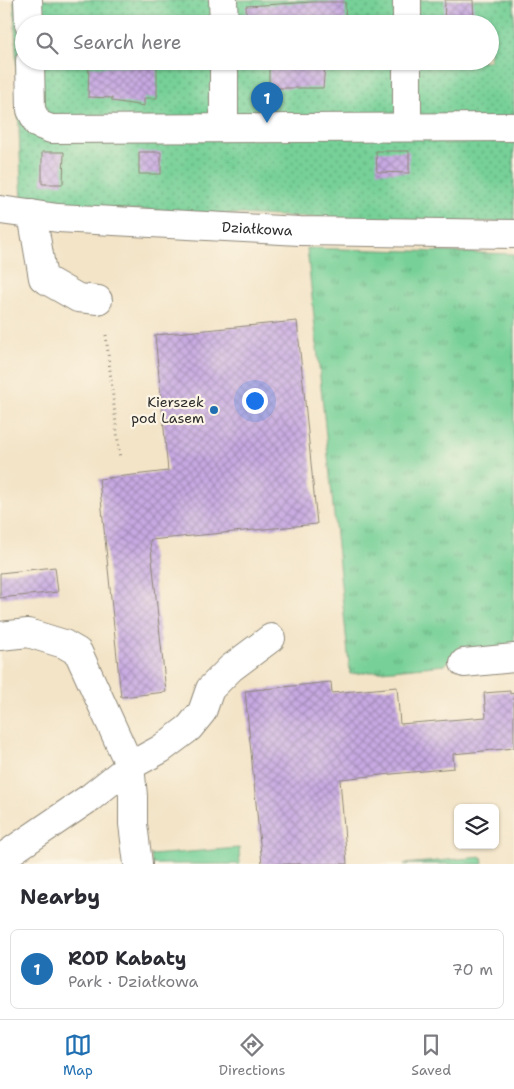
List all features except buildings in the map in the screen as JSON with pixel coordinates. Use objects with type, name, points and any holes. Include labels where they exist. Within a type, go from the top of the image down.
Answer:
[{"type":"street","points":[[28,0],[29,15]]},
{"type":"street","points":[[224,0],[224,15]]},
{"type":"street","points":[[407,0],[407,15]]},
{"type":"street","points":[[30,70],[31,110],[38,124],[51,129],[514,127]]},
{"type":"street","points":[[224,70],[224,128]]},
{"type":"street","points":[[407,70],[407,127]]},
{"type":"street","name":"Działkowa","points":[[0,210],[58,218],[300,231],[514,234]]},
{"type":"street","points":[[32,214],[44,278],[78,298],[98,300]]},
{"type":"street","points":[[0,636],[28,633],[64,644],[78,652],[130,766],[133,824],[138,864]]},
{"type":"street","points":[[0,859],[91,797],[130,766],[161,748],[189,728],[202,712],[210,689],[231,668],[272,638]]},
{"type":"street","points":[[464,663],[514,658]]},
{"type":"path","points":[[106,335],[120,459]]},
{"type":"green space","points":[[14,0],[514,0],[514,222],[396,221],[22,205],[17,70],[499,70],[499,15],[15,15],[15,26]]},
{"type":"green space","points":[[307,248],[514,254],[514,647],[471,651],[461,645],[445,665],[350,674]]},
{"type":"green space","points":[[239,848],[240,864],[152,864],[151,855]]},
{"type":"green space","points":[[482,857],[483,864],[404,864]]},
{"type":"place","name":"ROD Kabaty","points":[[267,123]]},
{"type":"place","name":"Kierszek pod Lasem","points":[[214,410]]}]
